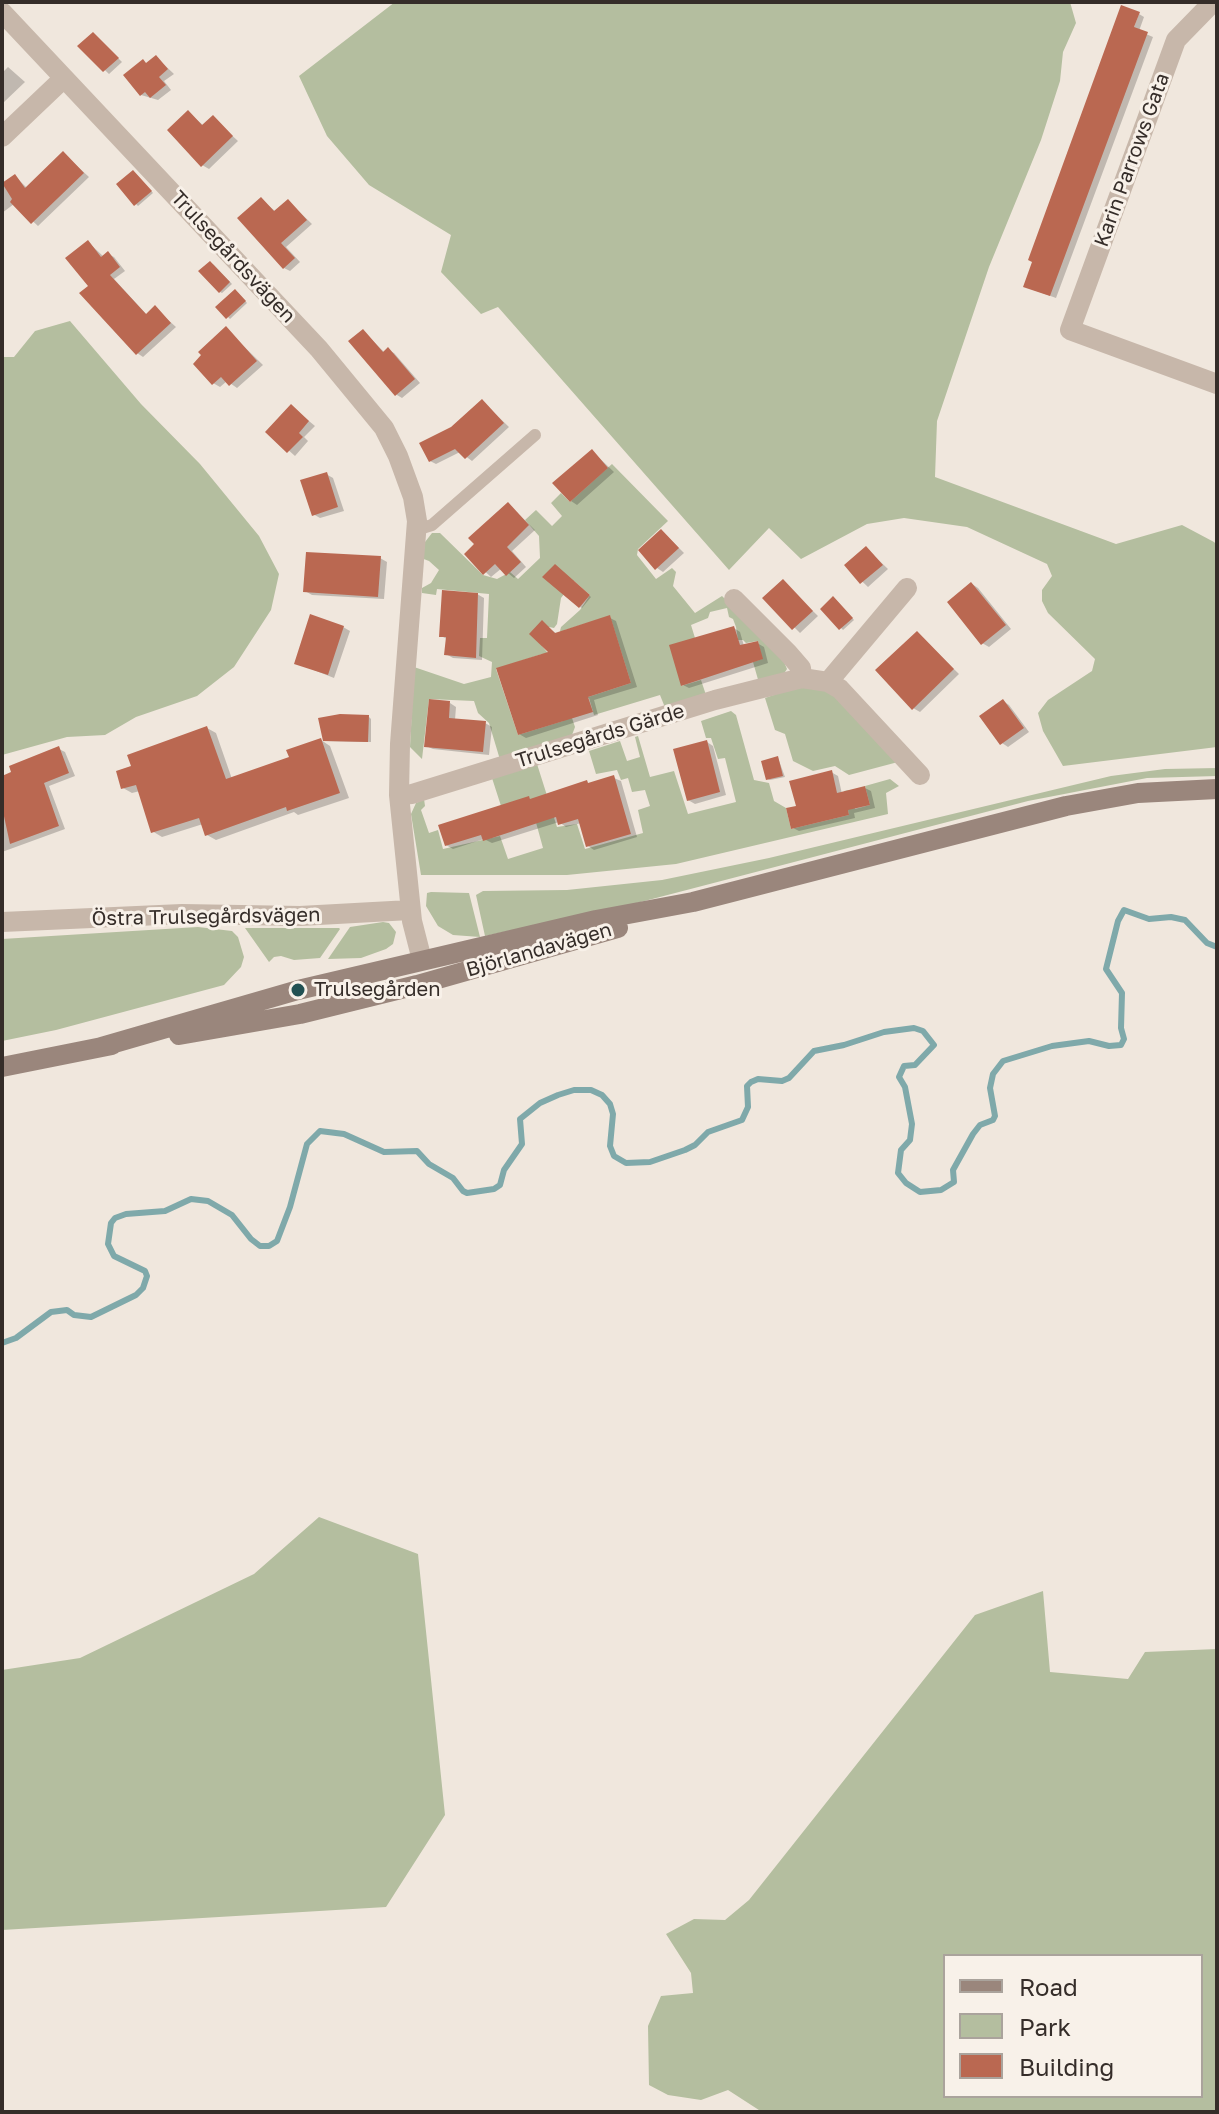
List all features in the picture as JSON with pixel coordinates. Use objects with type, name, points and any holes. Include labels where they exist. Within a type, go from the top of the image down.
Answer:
[{"type":"street","name":"Karin Parrows Gata","points":[[1213,2],[1176,40],[1070,330],[1217,384]]},
{"type":"street","name":"Trulsegårdsvägen","points":[[2,12],[319,349],[384,428],[410,488],[416,530],[399,795],[410,910],[422,960]]},
{"type":"street","points":[[2,137],[64,78]]},
{"type":"street","points":[[907,588],[828,682],[840,689],[920,775]]},
{"type":"street","points":[[734,599],[795,661],[801,668],[802,678]]},
{"type":"street","name":"Trulsegårds Gärde","points":[[399,795],[412,794],[702,704],[802,678],[828,682]]},
{"type":"street","name":"Björlandavägen","points":[[101,1047],[298,990],[596,920],[693,902],[1066,806],[1138,793],[1217,789]]},
{"type":"street","name":"Björlandavägen","points":[[2,1067],[101,1047],[243,1026],[429,982],[614,929],[693,902]]},
{"type":"street","name":"Östra Trulsegårdsvägen","points":[[2,922],[182,914],[300,916],[410,910]]},
{"type":"street","points":[[422,960],[429,982]]},
{"type":"lane","points":[[416,530],[432,525],[535,435]]},
{"type":"green space","points":[[395,2],[1070,2],[1076,23],[1063,52],[1060,81],[1041,140],[989,267],[937,421],[935,477],[1116,544],[1182,525],[1214,542],[1217,545],[1217,747],[1063,766],[1043,731],[1038,713],[1048,700],[1092,671],[1095,659],[1048,613],[1042,601],[1042,590],[1052,576],[1047,564],[967,527],[904,518],[867,524],[801,559],[769,528],[729,570],[498,307],[481,314],[441,272],[451,235],[369,185],[327,136],[299,76]]},
{"type":"green space","points":[[70,321],[141,404],[200,464],[259,536],[279,574],[271,610],[234,667],[197,696],[136,717],[105,735],[67,737],[2,755],[2,357],[14,357],[35,331]]},
{"type":"green space","points":[[612,464],[668,521],[638,549],[637,555],[656,579],[672,568],[676,572],[673,586],[695,613],[722,596],[781,655],[787,669],[783,675],[759,683],[753,662],[762,659],[758,641],[746,643],[738,640],[727,608],[710,612],[708,618],[691,625],[695,638],[681,686],[701,680],[707,698],[666,710],[660,695],[594,715],[589,698],[576,701],[631,683],[610,616],[565,630],[571,652],[560,631],[561,627],[580,610],[590,595],[574,581],[561,598],[557,624],[554,628],[549,627],[542,646],[551,657],[550,678],[542,654],[496,669],[518,735],[563,721],[566,700],[575,727],[572,735],[501,763],[489,723],[478,713],[474,701],[429,699],[422,759],[410,747],[414,667],[464,684],[491,677],[492,662],[479,656],[480,638],[487,638],[489,594],[437,589],[436,595],[422,593],[422,588],[431,583],[439,570],[421,558],[425,542],[432,533],[440,533],[483,575],[497,579],[510,572],[518,579],[540,558],[539,536],[525,520],[536,510],[552,526],[562,516],[551,503],[561,493],[570,502]]},
{"type":"green space","points":[[802,685],[836,693],[898,762],[849,775],[835,766],[813,771],[793,761],[785,734],[775,730],[765,698]]},
{"type":"green space","points":[[731,711],[736,715],[754,780],[769,783],[774,801],[786,808],[791,829],[849,815],[844,791],[849,790],[855,809],[870,805],[865,786],[890,779],[899,786],[886,793],[888,814],[676,864],[567,875],[421,875],[411,814],[416,803],[424,799],[425,806],[421,810],[429,833],[438,830],[443,849],[500,836],[508,859],[543,848],[529,797],[501,806],[492,778],[537,764],[557,827],[577,824],[585,849],[643,833],[638,810],[650,806],[645,790],[632,792],[628,778],[621,780],[617,770],[596,774],[589,751],[620,741],[627,761],[640,757],[635,737],[638,736],[650,777],[674,771],[688,814],[736,802],[725,758],[718,759],[701,721]]},
{"type":"green space","points":[[1217,768],[1217,776],[1147,778],[1028,801],[633,904],[485,936],[476,895],[483,891],[567,890],[662,880],[769,858],[1111,776],[1165,769]]},
{"type":"green space","points":[[427,893],[469,893],[480,937],[453,935],[438,926],[426,906]]},
{"type":"green space","points":[[389,923],[396,932],[393,944],[386,949],[361,958],[328,959],[350,927]]},
{"type":"green space","points":[[198,927],[232,931],[238,937],[244,957],[241,967],[224,985],[56,1030],[2,1041],[2,939]]},
{"type":"green space","points":[[245,928],[340,929],[320,958],[294,960],[281,956],[269,962]]},
{"type":"green space","points":[[319,1517],[418,1554],[445,1815],[386,1907],[2,1930],[2,1670],[80,1658],[254,1574]]},
{"type":"green space","points":[[1043,1591],[1050,1672],[1128,1679],[1145,1652],[1217,1649],[1217,2112],[762,2112],[728,2090],[701,2100],[668,2095],[649,2085],[648,2026],[661,1996],[693,1993],[691,1973],[666,1934],[694,1919],[725,1920],[749,1900],[975,1615]]},
{"type":"building","points":[[1121,5],[1140,12],[1134,27],[1148,32],[1050,296],[1023,287],[1032,262],[1028,260]]},
{"type":"building","points":[[93,32],[119,58],[103,72],[77,46]]},
{"type":"building","points":[[156,55],[168,69],[159,77],[166,85],[150,98],[145,92],[140,96],[123,75],[143,59],[146,63]]},
{"type":"building","points":[[188,110],[202,125],[213,115],[233,136],[201,167],[167,130]]},
{"type":"building","points":[[63,151],[84,173],[31,224],[10,202],[12,199],[2,183],[15,174],[25,188]]},
{"type":"building","points":[[133,170],[152,191],[134,206],[116,184]]},
{"type":"building","points":[[261,197],[274,211],[288,199],[307,220],[281,243],[295,258],[283,269],[237,218]]},
{"type":"building","points":[[88,240],[101,257],[108,251],[120,267],[110,275],[146,314],[155,305],[171,323],[136,355],[79,293],[88,286],[65,258]]},
{"type":"building","points":[[210,261],[230,282],[219,293],[198,271]]},
{"type":"building","points":[[235,289],[246,301],[226,319],[215,307]]},
{"type":"building","points":[[226,326],[257,361],[229,386],[221,377],[212,385],[193,364],[201,355],[198,352]]},
{"type":"building","points":[[363,329],[383,352],[388,347],[415,379],[395,396],[348,341]]},
{"type":"building","points":[[482,399],[504,423],[465,459],[455,449],[429,462],[419,443],[451,427]]},
{"type":"building","points":[[291,404],[309,421],[299,433],[303,437],[287,453],[265,432]]},
{"type":"building","points":[[592,449],[608,468],[570,502],[552,483]]},
{"type":"building","points":[[327,472],[338,507],[312,516],[300,480]]},
{"type":"building","points":[[508,502],[529,525],[507,547],[521,562],[506,576],[495,564],[483,575],[464,554],[474,544],[468,538]]},
{"type":"building","points":[[661,529],[679,548],[655,570],[638,550]]},
{"type":"building","points":[[866,546],[883,565],[860,584],[844,565]]},
{"type":"building","points":[[306,552],[381,556],[378,597],[303,592]]},
{"type":"building","points":[[555,564],[590,595],[579,608],[542,577]]},
{"type":"building","points":[[783,579],[813,611],[792,630],[762,598]]},
{"type":"building","points":[[971,582],[1006,625],[981,645],[947,602]]},
{"type":"building","points":[[442,590],[478,593],[476,658],[444,655],[446,637],[439,637]]},
{"type":"building","points":[[833,596],[853,618],[839,630],[820,609]]},
{"type":"building","points":[[310,614],[344,626],[328,675],[294,664]]},
{"type":"building","points":[[610,615],[631,683],[588,697],[593,712],[518,735],[496,668],[548,652],[529,634],[542,620],[555,633]]},
{"type":"building","points":[[734,626],[740,645],[758,641],[763,659],[681,686],[669,645]]},
{"type":"building","points":[[917,631],[954,669],[912,710],[875,670]]},
{"type":"building","points":[[429,699],[450,701],[449,718],[486,721],[483,752],[424,747]]},
{"type":"building","points":[[1003,699],[1024,728],[1000,745],[979,716]]},
{"type":"building","points":[[340,714],[369,715],[368,742],[323,741],[318,718]]},
{"type":"building","points":[[207,726],[226,779],[289,757],[286,750],[321,738],[340,793],[287,811],[286,807],[205,836],[199,818],[151,833],[136,785],[121,789],[116,771],[131,766],[127,755]]},
{"type":"building","points":[[707,740],[720,792],[687,801],[673,749]]},
{"type":"building","points":[[59,746],[69,773],[44,783],[59,826],[10,844],[2,807],[2,776],[11,772],[9,766]]},
{"type":"building","points":[[778,756],[783,776],[766,780],[761,761]]},
{"type":"building","points":[[832,770],[837,793],[865,786],[870,805],[848,810],[849,815],[791,829],[786,808],[796,806],[789,781]]},
{"type":"building","points":[[614,775],[631,834],[586,847],[578,819],[558,825],[556,817],[483,841],[481,835],[445,846],[438,825],[529,796],[530,799],[587,780],[588,783]]},
{"type":"waterway","points":[[2,1343],[16,1338],[51,1312],[67,1310],[74,1315],[91,1317],[136,1295],[143,1288],[147,1276],[145,1271],[114,1256],[108,1244],[111,1223],[115,1218],[126,1214],[165,1211],[191,1199],[208,1201],[232,1215],[260,1246],[269,1246],[277,1241],[307,1144],[320,1131],[344,1134],[384,1152],[417,1151],[429,1164],[453,1178],[467,1193],[494,1189],[500,1185],[504,1170],[522,1144],[520,1119],[540,1103],[558,1095],[574,1090],[591,1090],[602,1095],[610,1104],[613,1114],[610,1146],[614,1156],[626,1163],[650,1162],[685,1150],[708,1132],[742,1120],[748,1107],[747,1086],[751,1082],[758,1079],[782,1081],[789,1078],[814,1051],[884,1032],[914,1028],[923,1031],[934,1045],[915,1065],[904,1066],[899,1077],[905,1087],[912,1124],[910,1140],[901,1150],[898,1173],[920,1192],[941,1190],[954,1182],[953,1170],[973,1134],[980,1125],[993,1120],[995,1116],[990,1088],[993,1074],[1003,1061],[1052,1046],[1089,1041],[1109,1046],[1121,1045],[1124,1039],[1121,1028],[1122,993],[1106,969],[1118,921],[1124,910],[1149,919],[1171,917],[1185,920],[1207,943],[1217,947]]},
{"type":"place","name":"Trulsegården","points":[[298,990]]}]
